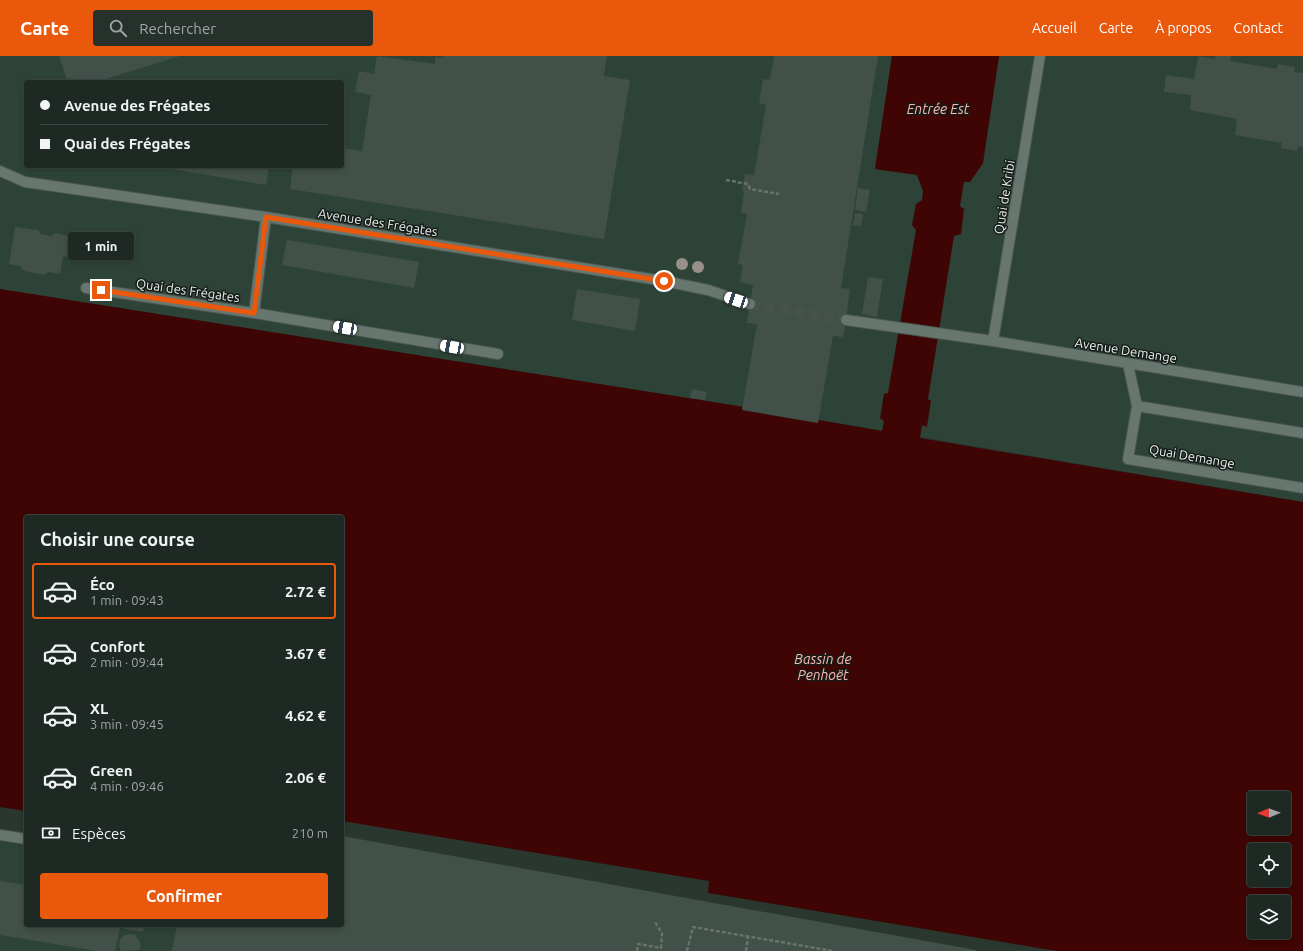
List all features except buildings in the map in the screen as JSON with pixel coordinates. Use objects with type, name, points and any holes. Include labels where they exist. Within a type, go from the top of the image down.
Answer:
[{"type":"street","name":"Quai de Kribi","points":[[993,341],[1040,56]]},
{"type":"street","name":"Avenue des Frégates","points":[[0,171],[25,182],[266,217],[664,281],[708,290],[750,304]]},
{"type":"street","points":[[254,313],[266,217]]},
{"type":"street","name":"Quai des Frégates","points":[[86,288],[254,313],[498,354]]},
{"type":"street","name":"Avenue Demange","points":[[846,320],[993,341],[1303,392]]},
{"type":"street","points":[[1128,364],[1137,406],[1303,433]]},
{"type":"street","name":"Quai Demange","points":[[1137,406],[1128,459],[1303,488]]},
{"type":"street","points":[[0,835],[24,839]]},
{"type":"path","points":[[726,180],[748,184],[750,189],[779,194]]},
{"type":"path","points":[[637,951],[638,944],[661,948],[662,933],[655,922]]},
{"type":"path","points":[[687,951],[693,927],[833,951]]},
{"type":"path","points":[[746,951],[748,937]]},
{"type":"shaded area","points":[[0,56],[892,56],[875,169],[970,182],[983,163],[999,56],[1303,56],[1303,502],[732,405],[0,289]]},
{"type":"shaded area","points":[[0,834],[24,838],[24,927],[193,927],[188,951],[0,951]]},
{"type":"water","name":"Bassin de Penhoët","points":[[892,56],[999,56],[983,163],[970,182],[964,182],[960,206],[964,209],[961,234],[954,236],[928,399],[931,401],[927,427],[922,425],[920,438],[1303,502],[1303,951],[1057,951],[708,893],[709,881],[344,821],[344,515],[24,515],[24,811],[0,807],[0,289],[732,405],[882,431],[884,421],[880,418],[884,394],[888,393],[916,230],[912,225],[916,204],[922,200],[923,191],[917,175],[875,169]]},
{"type":"tunnel","points":[[750,304],[846,320]]},
{"type":"route","points":[[101,290],[254,313],[266,217],[664,281]]},
{"type":"water label","name":"Entrée Est","points":[[938,109]]}]
